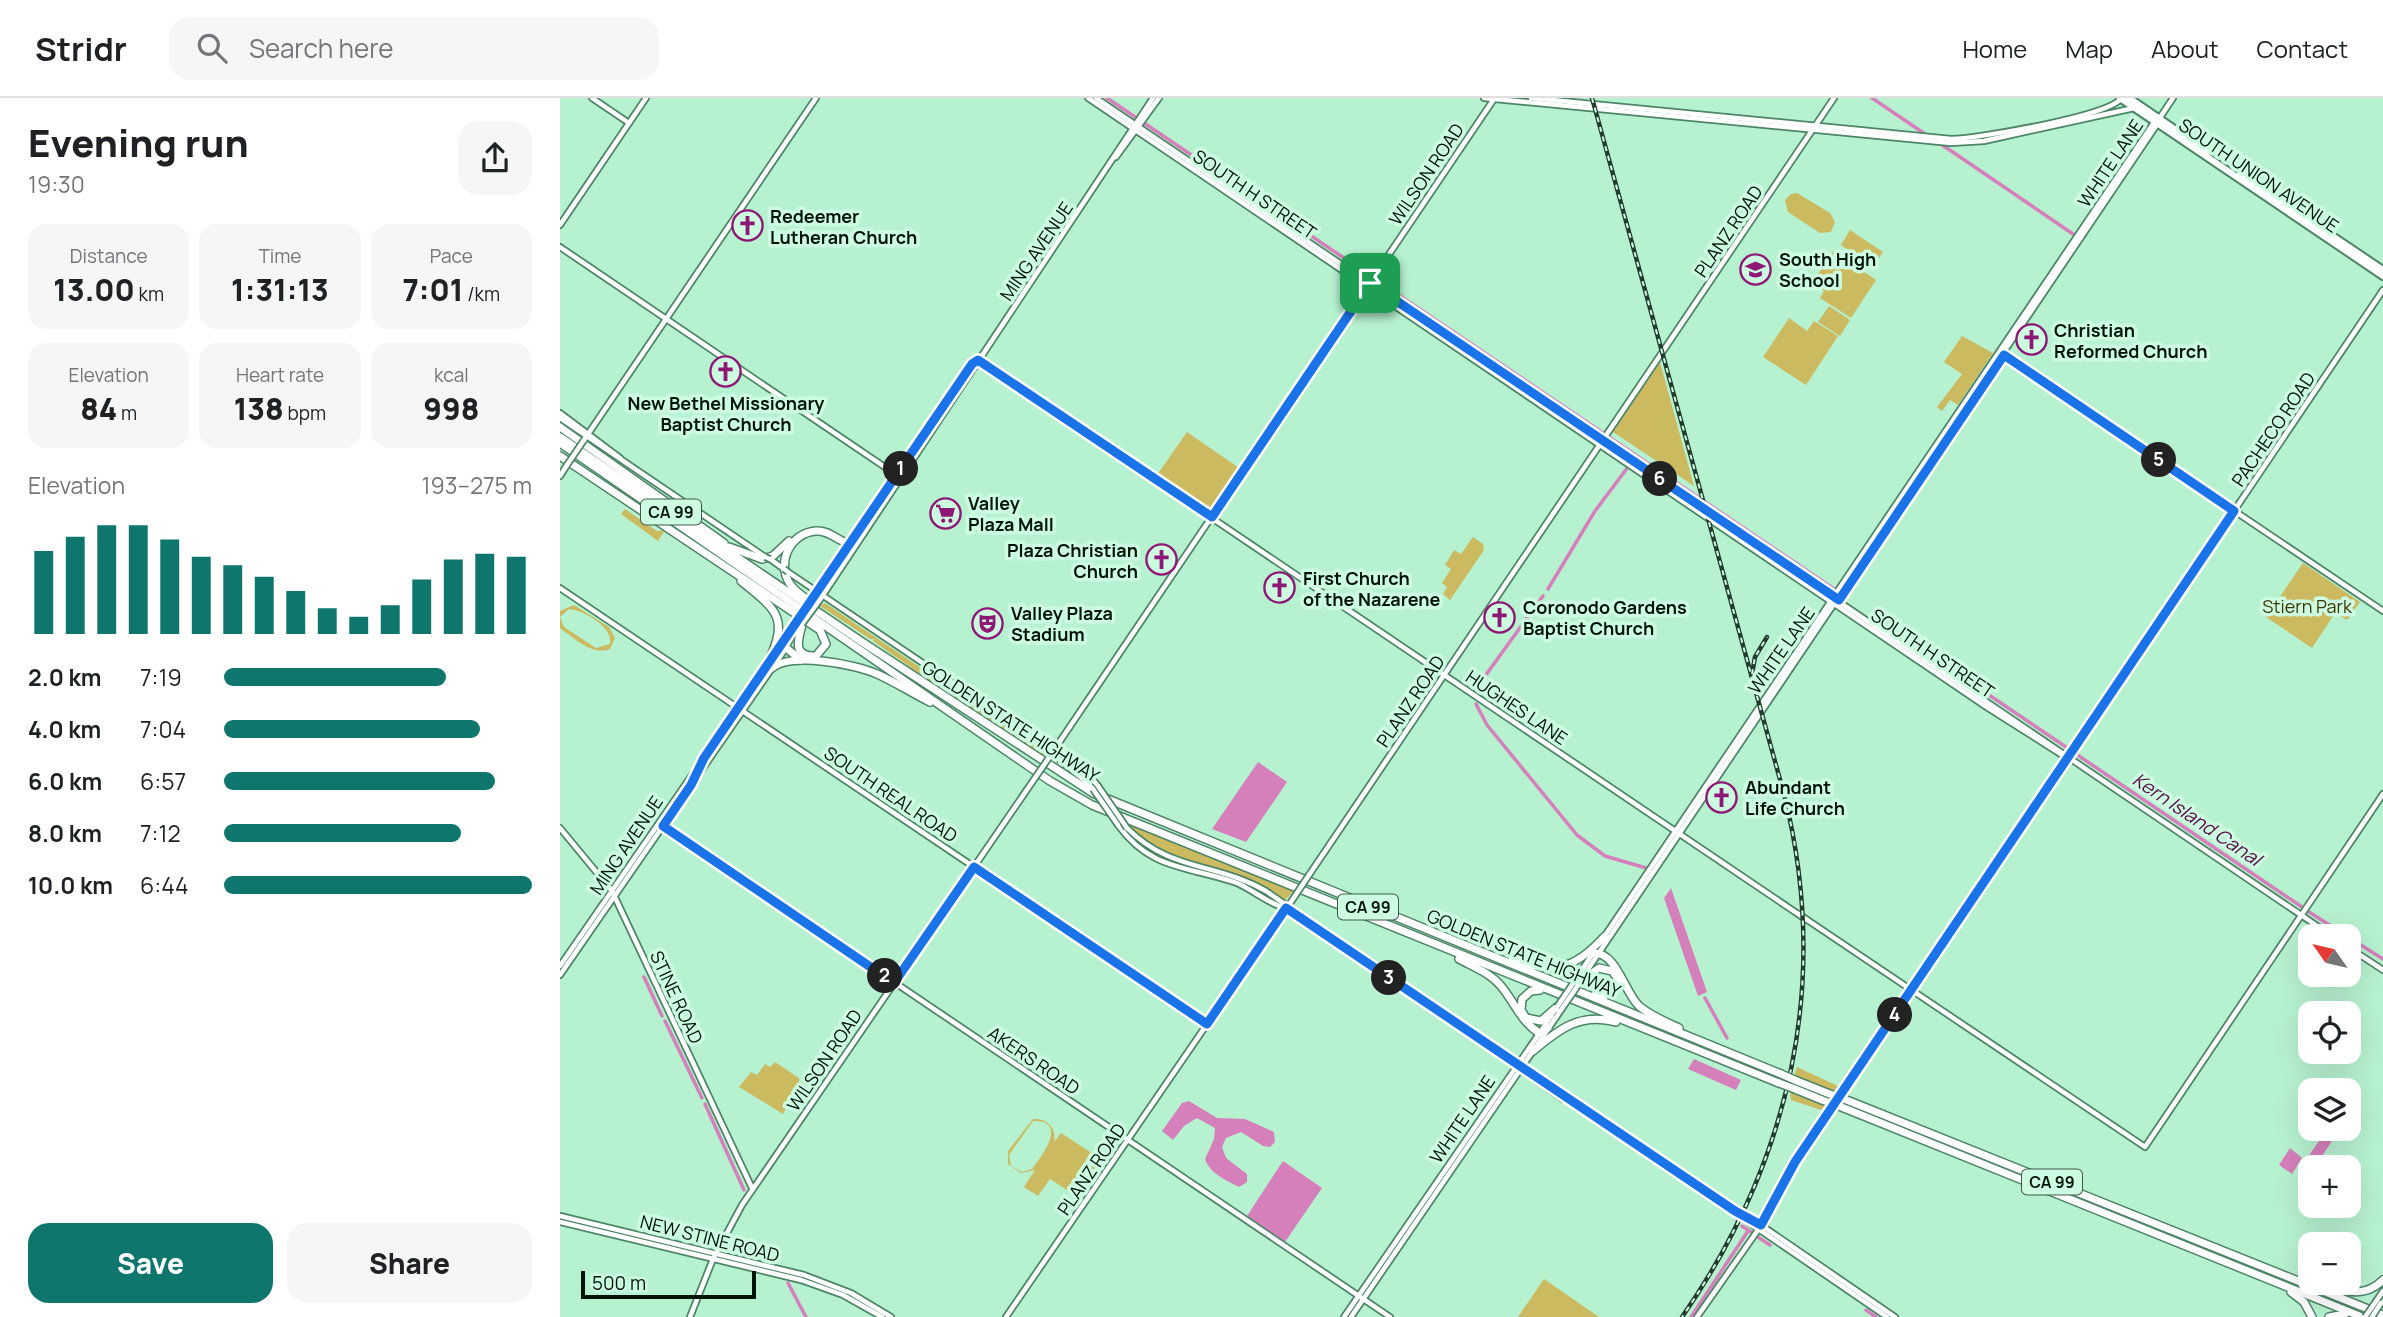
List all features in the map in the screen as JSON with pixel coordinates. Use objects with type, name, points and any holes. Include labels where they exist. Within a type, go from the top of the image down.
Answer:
[{"type":"highway","points":[[561,430],[729,547],[768,579]]},
{"type":"highway","name":"GOLDEN STATE HIGHWAY","points":[[561,430],[768,579],[1095,794],[1700,1041],[1796,1085],[2383,1314]]},
{"type":"highway","name":"GOLDEN STATE HIGHWAY","points":[[560,446],[617,482],[1050,781],[1107,812],[1571,1000],[1780,1078]]},
{"type":"highway","points":[[560,456],[820,630],[826,644],[818,655],[807,656],[798,648],[796,640],[800,623]]},
{"type":"highway","points":[[729,547],[752,558],[764,559],[800,533],[819,527],[834,531],[853,545]]},
{"type":"highway","points":[[853,545],[823,531],[806,533],[793,541],[787,551],[785,572],[796,591],[862,642]]},
{"type":"highway","points":[[723,564],[771,605],[778,616],[779,638],[769,668]]},
{"type":"highway","points":[[800,623],[785,644],[785,649],[802,660]]},
{"type":"highway","points":[[769,668],[785,660],[802,660],[866,670],[958,718]]},
{"type":"highway","points":[[1458,943],[1546,969],[1577,961],[1604,937]]},
{"type":"highway","points":[[1431,943],[1493,978],[1521,1018],[1539,1033],[1548,1028]]},
{"type":"highway","points":[[1596,953],[1614,966],[1639,1005],[1700,1041]]},
{"type":"highway","points":[[1568,987],[1604,996],[1614,990],[1618,979],[1612,971],[1603,967],[1578,980]]},
{"type":"highway","points":[[1559,1009],[1535,1022],[1524,1016],[1521,1004],[1526,994],[1534,990],[1571,1000]]},
{"type":"highway","points":[[1533,1051],[1564,1026],[1593,1018],[1611,1020],[1689,1045]]},
{"type":"highway","name":"GOLDEN STATE HIGHWAY","points":[[1847,1105],[2243,1270],[2364,1317]]},
{"type":"highway","points":[[2254,1264],[2298,1277]]},
{"type":"highway","points":[[2243,1270],[2297,1296],[2312,1317]]},
{"type":"highway","points":[[2361,1292],[2371,1290],[2383,1280]]},
{"type":"highway","points":[[2329,1317],[2340,1313],[2355,1317]]},
{"type":"main road","name":"SOUTH UNION AVENUE","points":[[2120,98],[2210,153],[2383,270]]},
{"type":"main road","points":[[2120,98],[2143,108]]},
{"type":"main road","name":"SOUTH UNION AVENUE","points":[[2129,98],[2190,145],[2383,276]]},
{"type":"main road","points":[[2190,145],[2210,153]]},
{"type":"main road","points":[[2222,166],[2242,175]]},
{"type":"main road","points":[[2253,187],[2273,196]]},
{"type":"main road","points":[[2285,209],[2305,217]]},
{"type":"street","points":[[592,98],[629,123]]},
{"type":"street","points":[[560,225],[646,98]]},
{"type":"street","points":[[560,476],[816,98]]},
{"type":"street","name":"MING AVENUE","points":[[853,545],[868,528],[926,433],[1116,157],[1153,98]]},
{"type":"street","name":"MING AVENUE","points":[[1142,118],[1159,98]]},
{"type":"street","points":[[1484,98],[1931,138],[1975,138],[2075,117],[2112,107],[2120,98]]},
{"type":"street","points":[[1531,98],[1962,143],[2134,108]]},
{"type":"street","name":"PLANZ ROAD","points":[[1006,1317],[1445,675],[1834,98]]},
{"type":"street","name":"WHITE LANE","points":[[1446,1172],[1488,1106],[1533,1051],[1596,953],[1625,914],[1645,877],[1678,833],[1754,716],[1874,547],[2173,98]]},
{"type":"street","name":"SOUTH H STREET","points":[[1091,99],[1137,126]]},
{"type":"street","name":"SOUTH H STREET","points":[[1091,99],[1107,105],[1371,281],[1605,439],[1764,555],[1892,637],[2313,924]]},
{"type":"street","name":"WILSON ROAD","points":[[690,1317],[714,1256],[752,1189],[1048,759],[1494,99]]},
{"type":"street","points":[[560,247],[899,477]]},
{"type":"street","name":"PACHECO ROAD","points":[[1697,1317],[1760,1227],[1795,1162],[2383,290]]},
{"type":"street","points":[[2002,354],[2383,611]]},
{"type":"street","name":"WHITE LANE","points":[[1801,649],[1808,635],[1836,601],[1921,469],[2002,354]]},
{"type":"street","name":"MING AVENUE","points":[[567,960],[663,826],[689,783],[821,594],[871,513],[923,446],[978,360]]},
{"type":"street","name":"HUGHES LANE","points":[[978,360],[2145,1147],[2301,916]]},
{"type":"street","points":[[953,402],[956,389]]},
{"type":"street","points":[[560,413],[586,438]]},
{"type":"street","points":[[560,418],[1053,751],[1055,756],[1096,787],[1127,828],[1162,856],[1248,882],[1285,903],[1286,908]]},
{"type":"street","points":[[923,446],[926,433]]},
{"type":"street","points":[[1916,483],[1921,469]]},
{"type":"street","points":[[868,528],[871,513]]},
{"type":"street","points":[[1874,547],[1883,526]]},
{"type":"street","name":"SOUTH H STREET","points":[[1739,535],[1819,587],[1874,630],[1982,704],[2068,758]]},
{"type":"street","points":[[1764,555],[1781,561]]},
{"type":"street","points":[[1804,582],[1819,587]]},
{"type":"street","name":"SOUTH REAL ROAD","points":[[560,588],[1207,1024]]},
{"type":"street","points":[[1874,630],[1892,637]]},
{"type":"street","name":"MING AVENUE","points":[[769,668],[785,649]]},
{"type":"street","name":"WHITE LANE","points":[[1596,953],[1604,937],[1766,706],[1778,684]]},
{"type":"street","points":[[1982,704],[2002,712]]},
{"type":"street","name":"MING AVENUE","points":[[689,783],[740,710]]},
{"type":"street","points":[[1749,731],[1754,716]]},
{"type":"street","points":[[2024,732],[2042,739]]},
{"type":"street","points":[[1096,787],[1118,825],[1134,844],[1159,862],[1238,884],[1286,908],[1482,1042],[1549,1083],[1570,1100]]},
{"type":"street","points":[[2301,916],[2383,794]]},
{"type":"street","name":"MING AVENUE","points":[[560,967],[613,894],[655,828],[676,803]]},
{"type":"street","name":"AKERS ROAD","points":[[663,826],[1390,1317]]},
{"type":"street","name":"STINE ROAD","points":[[560,828],[613,894],[752,1189]]},
{"type":"street","points":[[646,850],[655,828]]},
{"type":"street","points":[[2361,956],[2383,970]]},
{"type":"street","points":[[560,974],[567,960]]},
{"type":"street","name":"WHITE LANE","points":[[1351,1317],[1446,1172],[1479,1128],[1539,1033],[1559,1009]]},
{"type":"street","points":[[1519,1066],[1895,1317]]},
{"type":"street","points":[[1538,1081],[1549,1083]]},
{"type":"street","points":[[1479,1128],[1488,1106]]},
{"type":"street","name":"WHITE LANE","points":[[1344,1317],[1361,1298],[1421,1214],[1432,1194]]},
{"type":"street","name":"NEW STINE ROAD","points":[[560,1216],[714,1256]]},
{"type":"street","name":"NEW STINE ROAD","points":[[560,1222],[804,1275],[850,1295]]},
{"type":"street","points":[[1760,1227],[1812,1267],[1887,1317]]},
{"type":"street","points":[[1812,1267],[1833,1275]]},
{"type":"street","points":[[2372,1317],[2383,1291]]},
{"type":"street","points":[[850,1295],[882,1317]]},
{"type":"street","points":[[850,1295],[891,1317]]},
{"type":"street","points":[[2364,1317],[2381,1301]]},
{"type":"green space","points":[[1797,193],[1830,213],[1835,222],[1831,232],[1820,233],[1788,212],[1785,200],[1791,194]]},
{"type":"green space","points":[[1850,230],[1883,252],[1873,266],[1841,245]]},
{"type":"green space","points":[[1833,251],[1876,280],[1851,318],[1820,298],[1824,291],[1812,283]]},
{"type":"green space","points":[[1829,306],[1850,320],[1840,336],[1818,322]]},
{"type":"green space","points":[[1789,318],[1807,331],[1814,321],[1838,336],[1806,385],[1763,357]]},
{"type":"green space","points":[[1962,336],[1993,353],[1958,405],[1950,400],[1942,411],[1937,407],[1962,374],[1944,362]]},
{"type":"green space","points":[[1660,362],[1694,486],[1613,432]]},
{"type":"green space","points":[[1187,432],[1239,468],[1211,511],[1157,475]]},
{"type":"green space","points":[[625,509],[657,531],[665,530],[658,541],[621,514]]},
{"type":"green space","points":[[1473,537],[1483,544],[1484,550],[1450,600],[1443,594],[1447,587],[1442,583],[1451,569],[1445,565],[1454,550],[1461,554]]},
{"type":"green space","name":"Stiern Park","points":[[2303,563],[2360,602],[2347,620],[2335,613],[2312,648],[2266,617]]},
{"type":"green space","points":[[825,603],[1045,752],[1043,760],[873,641],[874,639],[820,606]]},
{"type":"green space","points":[[574,605],[609,627],[615,638],[610,649],[597,650],[577,641],[560,628],[560,617],[560,611]],"holes":[[[569,609],[582,613],[603,626],[610,638],[610,644],[596,648],[564,627],[560,617]]]},
{"type":"green space","points":[[1126,823],[1294,891],[1284,901],[1238,875],[1174,857],[1149,844]]},
{"type":"green space","points":[[775,1062],[799,1078],[799,1082],[808,1083],[796,1089],[783,1114],[739,1087],[751,1072],[757,1075],[765,1064],[770,1067]]},
{"type":"green space","points":[[1797,1067],[1840,1087],[1836,1093],[1794,1076]]},
{"type":"green space","points":[[1790,1093],[1827,1106],[1824,1111],[1791,1100]]},
{"type":"green space","points":[[1033,1119],[1038,1119],[1047,1122],[1050,1125],[1054,1132],[1054,1142],[1061,1133],[1104,1161],[1079,1198],[1050,1179],[1038,1196],[1024,1187],[1035,1170],[1021,1173],[1008,1164],[1008,1151]],"holes":[[[1033,1121],[1044,1122],[1049,1126],[1050,1140],[1032,1169],[1022,1172],[1011,1166],[1009,1155]]]},
{"type":"green space","points":[[1544,1279],[1599,1317],[1518,1317]]},
{"type":"shaded area","points":[[1258,762],[1287,782],[1246,842],[1212,829]]},
{"type":"shaded area","points":[[1671,888],[1707,992],[1698,996],[1664,898]]},
{"type":"shaded area","points":[[1694,1059],[1741,1080],[1736,1090],[1688,1069]]},
{"type":"shaded area","points":[[1189,1101],[1217,1118],[1245,1119],[1274,1132],[1275,1142],[1270,1147],[1263,1146],[1241,1132],[1226,1138],[1222,1147],[1226,1158],[1247,1174],[1247,1182],[1239,1187],[1219,1176],[1207,1164],[1205,1159],[1214,1139],[1215,1128],[1197,1118],[1184,1126],[1173,1140],[1162,1131],[1182,1103]]},
{"type":"shaded area","points":[[2319,1141],[2332,1141],[2323,1155],[2309,1155]]},
{"type":"shaded area","points":[[2290,1148],[2298,1155],[2298,1164],[2292,1174],[2279,1165]]},
{"type":"shaded area","points":[[1283,1161],[1322,1188],[1285,1242],[1247,1216]]},
{"type":"waterway","points":[[1107,98],[1834,589]]},
{"type":"waterway","points":[[1872,98],[1928,136]]},
{"type":"waterway","points":[[1938,142],[2073,234]]},
{"type":"waterway","points":[[1548,589],[1595,511],[1628,467]]},
{"type":"waterway","points":[[1475,690],[1543,596]]},
{"type":"waterway","name":"Kern Island Canal","points":[[1894,631],[2069,749]]},
{"type":"waterway","points":[[1476,704],[1487,725],[1577,835],[1605,856],[1646,868]]},
{"type":"waterway","name":"Kern Island Canal","points":[[2076,754],[2302,907]]},
{"type":"waterway","name":"Kern Island Canal","points":[[2309,912],[2383,959]]},
{"type":"waterway","points":[[644,977],[662,1016]]},
{"type":"waterway","points":[[1705,998],[1727,1038]]},
{"type":"waterway","points":[[665,1021],[702,1098]]},
{"type":"waterway","points":[[705,1104],[744,1190]]},
{"type":"waterway","points":[[1742,1226],[1751,1232]]},
{"type":"waterway","points":[[1691,1317],[1748,1231]]},
{"type":"waterway","points":[[1758,1237],[1770,1245]]},
{"type":"waterway","points":[[788,1283],[806,1317]]},
{"type":"waterway","points":[[1866,1310],[1876,1317]]},
{"type":"railway","points":[[1592,98],[1784,794],[1798,864],[1803,933],[1801,1000],[1792,1067],[1775,1132],[1751,1195],[1720,1257],[1682,1317]]},
{"type":"railway","points":[[1752,674],[1755,657],[1767,637]]},
{"type":"place","name":"Redeemer Lutheran Church","points":[[747,226]]},
{"type":"place","name":"South High School","points":[[1756,269]]},
{"type":"place","name":"Christian Reformed Church","points":[[2031,340]]},
{"type":"place","name":"New Bethel Missionary Baptist Church","points":[[726,372]]},
{"type":"place","name":"Valley Plaza Mall","points":[[945,513]]},
{"type":"place","name":"Plaza Christian Church","points":[[1161,560]]},
{"type":"place","name":"First Church of the Nazarene","points":[[1280,588]]},
{"type":"place","name":"Coronodo Gardens Baptist Church","points":[[1500,617]]},
{"type":"place","name":"Valley Plaza Stadium","points":[[988,623]]},
{"type":"place","name":"Abundant Life Church","points":[[1722,797]]},
{"type":"route","points":[[1370,283],[1839,600],[2004,355],[2234,511],[1791,1168],[1761,1225],[1739,1210],[1735,1211],[1570,1100],[1566,1094],[1489,1043],[1482,1042],[1286,908],[1207,1024],[974,867],[894,983],[663,826],[691,785],[691,780],[704,758],[972,364],[978,360],[1212,517],[1370,283]]}]
